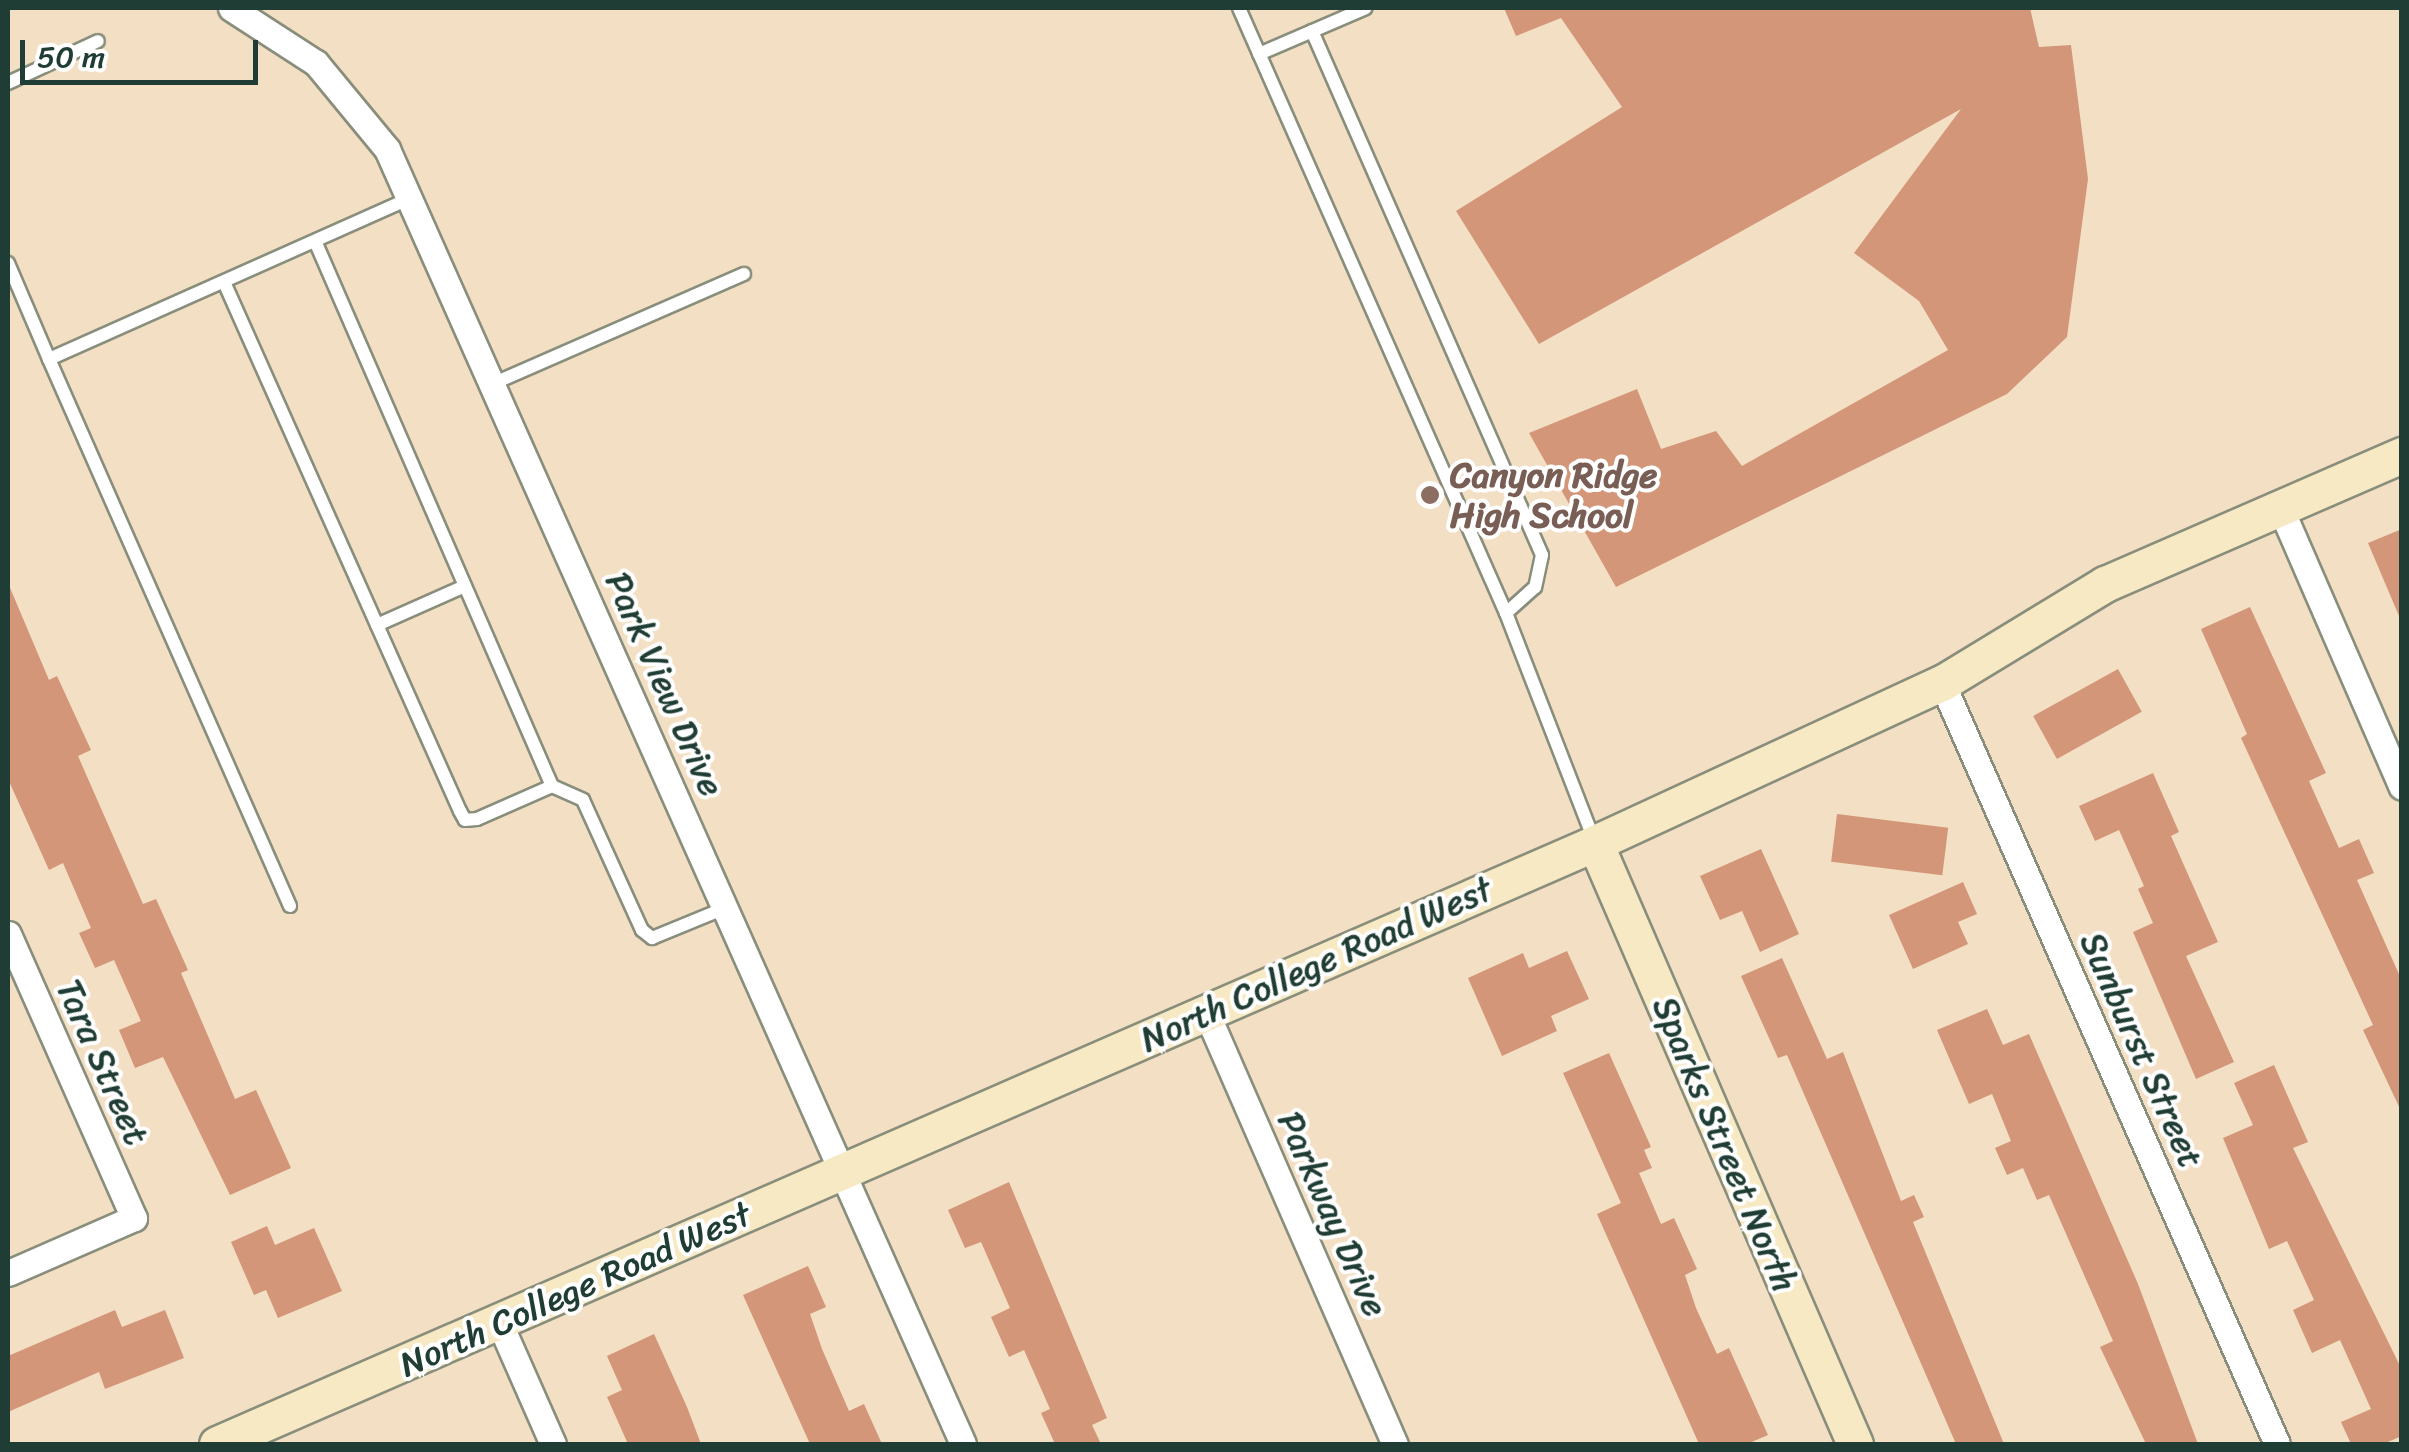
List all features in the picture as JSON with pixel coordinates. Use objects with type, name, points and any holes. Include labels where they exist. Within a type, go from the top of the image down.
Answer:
[{"type":"street","name":"Park View Drive","points":[[231,8],[316,63],[387,149],[845,1170],[963,1444]]},
{"type":"street","name":"North College Road West","points":[[217,1444],[500,1324],[1594,843],[1942,683],[2106,584],[2402,455]]},
{"type":"street","points":[[2280,506],[2402,787]]},
{"type":"street","name":"Sunburst Street","points":[[1942,683],[2278,1444]]},
{"type":"street","name":"Sparks Street North","points":[[1594,843],[1854,1444]]},
{"type":"street","name":"Tara Street","points":[[8,934],[134,1218],[8,1273]]},
{"type":"street","name":"Parkway Drive","points":[[1206,1012],[1395,1444]]},
{"type":"street","points":[[500,1324],[552,1444]]},
{"type":"lane","points":[[1238,8],[1506,613],[1594,843]]},
{"type":"lane","points":[[1259,54],[1366,8]]},
{"type":"lane","points":[[1312,31],[1542,554],[1535,587],[1506,613]]},
{"type":"lane","points":[[8,83],[98,42]]},
{"type":"lane","points":[[50,359],[409,199]]},
{"type":"lane","points":[[315,241],[552,786],[583,800],[642,930],[652,938],[727,907]]},
{"type":"lane","points":[[8,264],[290,906]]},
{"type":"lane","points":[[492,384],[744,274]]},
{"type":"lane","points":[[224,282],[465,820],[552,786]]},
{"type":"lane","points":[[377,626],[465,586]]},
{"type":"building","points":[[1504,8],[2030,8],[2039,47],[2071,45],[2088,179],[2067,337],[2007,394],[1616,587],[1529,433],[1637,389],[1661,449],[1716,431],[1742,466],[1948,350],[1919,301],[1854,253],[1961,109],[1539,344],[1456,211],[1622,107],[1561,18],[1516,36]]},
{"type":"building","points":[[2402,529],[2402,623],[2368,543]]},
{"type":"building","points":[[8,583],[49,680],[57,676],[91,750],[78,756],[143,904],[156,899],[188,970],[181,973],[235,1099],[256,1090],[291,1168],[230,1195],[163,1057],[135,1068],[119,1030],[141,1021],[114,960],[95,968],[79,933],[91,928],[63,863],[49,870],[8,779]]},
{"type":"building","points":[[2250,607],[2326,773],[2309,781],[2339,848],[2359,839],[2374,873],[2357,880],[2402,981],[2402,1113],[2363,1030],[2373,1025],[2241,738],[2247,734],[2201,629]]},
{"type":"building","points":[[2118,669],[2142,712],[2057,759],[2033,716]]},
{"type":"building","points":[[2153,773],[2179,832],[2171,836],[2218,942],[2186,956],[2234,1062],[2196,1079],[2133,932],[2153,923],[2138,889],[2144,886],[2119,830],[2095,841],[2079,806]]},
{"type":"building","points":[[1837,814],[1948,828],[1942,875],[1831,862]]},
{"type":"building","points":[[1761,849],[1799,934],[1760,952],[1742,911],[1720,920],[1700,876]]},
{"type":"building","points":[[1963,882],[1977,914],[1958,922],[1968,944],[1913,969],[1889,915]]},
{"type":"building","points":[[1567,951],[1589,999],[1551,1016],[1557,1031],[1502,1056],[1468,978],[1523,953],[1529,968]]},
{"type":"building","points":[[1782,958],[1827,1059],[1843,1052],[1901,1201],[1914,1195],[1924,1217],[1913,1222],[2004,1444],[1956,1444],[1787,1055],[1778,1058],[1741,976]]},
{"type":"building","points":[[1987,1009],[2003,1045],[2029,1034],[2138,1284],[2198,1444],[2146,1444],[2100,1347],[2113,1341],[2049,1195],[2037,1200],[2023,1168],[2007,1175],[1995,1148],[2011,1141],[1992,1094],[1969,1104],[1937,1030]]},
{"type":"building","points":[[1609,1053],[1651,1147],[1644,1150],[1652,1168],[1639,1173],[1661,1224],[1674,1218],[1697,1269],[1685,1275],[1696,1308],[1717,1354],[1729,1348],[1768,1435],[1747,1444],[1699,1444],[1597,1214],[1621,1203],[1563,1073]]},
{"type":"building","points":[[2274,1065],[2308,1142],[2293,1148],[2402,1370],[2402,1436],[2383,1444],[2351,1444],[2341,1422],[2371,1409],[2340,1340],[2312,1353],[2293,1310],[2314,1300],[2287,1241],[2269,1249],[2223,1138],[2253,1125],[2234,1083]]},
{"type":"building","points":[[1009,1182],[1107,1418],[1092,1425],[1101,1444],[1055,1444],[1041,1413],[1050,1409],[1024,1350],[1009,1357],[991,1317],[1010,1308],[981,1242],[965,1248],[948,1210]]},
{"type":"building","points":[[267,1226],[275,1245],[314,1228],[342,1291],[278,1318],[266,1290],[254,1295],[231,1242]]},
{"type":"building","points":[[808,1266],[826,1307],[810,1314],[822,1349],[849,1411],[864,1404],[882,1444],[810,1444],[743,1295]]},
{"type":"building","points":[[115,1310],[122,1327],[165,1310],[184,1358],[105,1389],[99,1372],[8,1412],[8,1356]]},
{"type":"building","points":[[654,1334],[701,1444],[628,1444],[607,1397],[622,1390],[607,1356]]},
{"type":"place","name":"Canyon Ridge High School","points":[[1430,495]]}]
